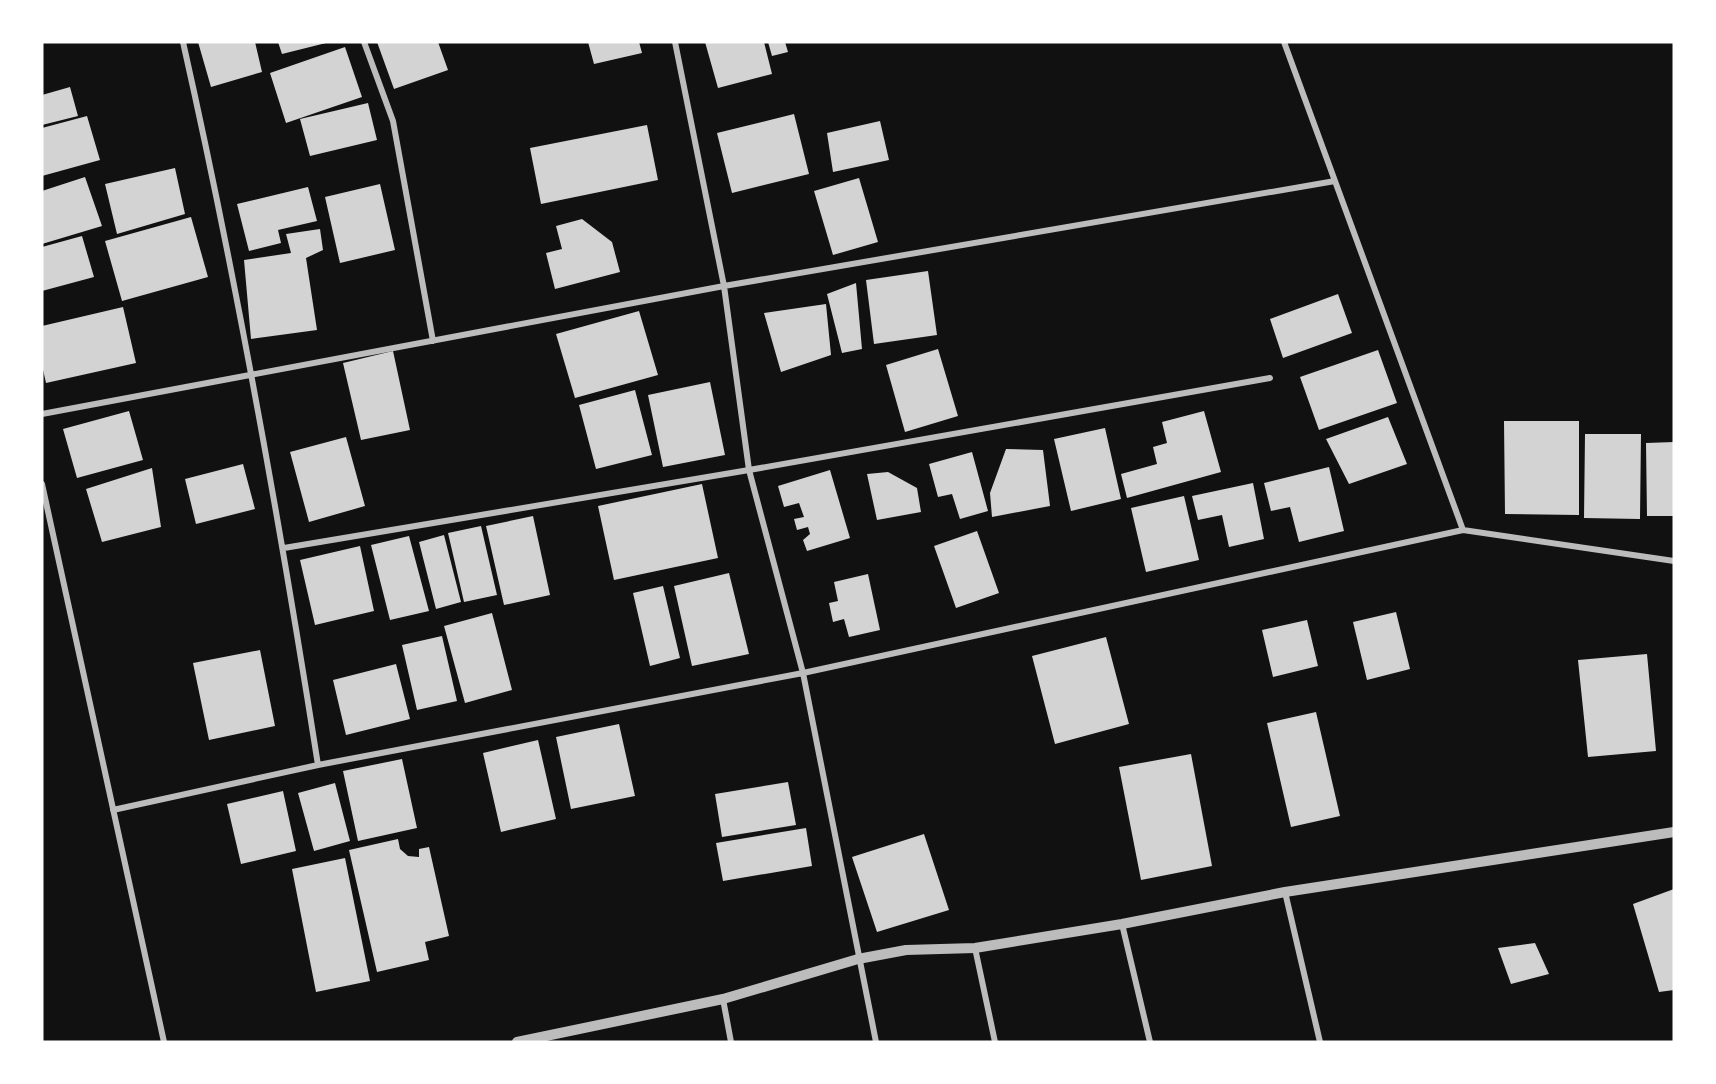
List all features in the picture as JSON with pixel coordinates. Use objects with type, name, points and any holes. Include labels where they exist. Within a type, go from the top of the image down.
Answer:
[{"type":"street","points":[[183,42],[224,221],[284,548],[318,765]]},
{"type":"street","points":[[364,42],[393,121],[433,340]]},
{"type":"street","points":[[675,42],[724,286],[749,470],[803,674],[876,1042]]},
{"type":"street","points":[[1284,42],[1463,530]]},
{"type":"street","points":[[42,414],[724,286],[1335,181]]},
{"type":"street","points":[[284,548],[749,470],[1270,378]]},
{"type":"street","points":[[42,485],[164,1042]]},
{"type":"street","points":[[113,810],[318,765],[803,674],[1463,530],[1674,561]]},
{"type":"street","points":[[517,1042],[555,1037],[723,999],[858,958],[906,950],[975,948],[1122,924],[1285,892],[1674,832]]},
{"type":"street","points":[[1285,892],[1320,1042]]},
{"type":"street","points":[[1122,924],[1150,1042]]},
{"type":"street","points":[[975,948],[995,1042]]},
{"type":"street","points":[[723,999],[730,1042]]},
{"type":"building","points":[[198,42],[255,42],[262,72],[211,87]]},
{"type":"building","points":[[278,42],[326,42],[326,43],[282,54]]},
{"type":"building","points":[[377,42],[438,42],[448,70],[394,89]]},
{"type":"building","points":[[588,42],[639,42],[642,53],[594,64]]},
{"type":"building","points":[[705,42],[764,42],[772,74],[718,88]]},
{"type":"building","points":[[768,42],[785,42],[788,52],[772,56]]},
{"type":"building","points":[[345,47],[362,97],[286,123],[270,73]]},
{"type":"building","points":[[70,87],[78,116],[42,125],[42,95]]},
{"type":"building","points":[[368,103],[377,140],[310,156],[300,119]]},
{"type":"building","points":[[794,114],[809,174],[732,193],[717,133]]},
{"type":"building","points":[[87,116],[100,160],[42,176],[42,128]]},
{"type":"building","points":[[880,121],[889,160],[833,172],[827,133]]},
{"type":"building","points":[[647,125],[658,180],[541,204],[530,148]]},
{"type":"building","points":[[175,168],[185,214],[117,234],[105,184]]},
{"type":"building","points":[[85,177],[102,226],[42,244],[42,191]]},
{"type":"building","points":[[859,178],[878,242],[833,255],[814,191]]},
{"type":"building","points":[[380,184],[395,250],[340,263],[325,197]]},
{"type":"building","points":[[308,187],[317,221],[278,230],[281,243],[249,251],[237,204]]},
{"type":"building","points":[[191,217],[208,277],[122,301],[105,241]]},
{"type":"building","points":[[582,219],[612,242],[620,272],[555,289],[546,253],[562,249],[556,226]]},
{"type":"building","points":[[320,229],[323,250],[306,258],[317,330],[251,339],[244,260],[291,253],[286,234]]},
{"type":"building","points":[[82,236],[94,277],[42,291],[42,247]]},
{"type":"building","points":[[928,271],[937,335],[874,344],[866,280]]},
{"type":"building","points":[[856,283],[862,349],[842,353],[827,294]]},
{"type":"building","points":[[1338,294],[1352,333],[1283,358],[1270,319]]},
{"type":"building","points":[[826,304],[831,355],[781,372],[764,313]]},
{"type":"building","points":[[123,307],[136,363],[46,383],[42,365],[42,326]]},
{"type":"building","points":[[639,311],[658,375],[575,398],[556,334]]},
{"type":"building","points":[[938,349],[958,416],[905,432],[886,365]]},
{"type":"building","points":[[1378,350],[1397,403],[1319,430],[1300,377]]},
{"type":"building","points":[[393,351],[410,430],[361,440],[343,363]]},
{"type":"building","points":[[710,382],[725,455],[663,467],[648,395]]},
{"type":"building","points":[[635,390],[652,455],[596,469],[579,405]]},
{"type":"building","points":[[129,411],[143,460],[77,478],[63,429]]},
{"type":"building","points":[[1204,411],[1221,472],[1127,498],[1121,474],[1157,464],[1153,447],[1167,443],[1162,422]]},
{"type":"building","points":[[1388,417],[1407,464],[1349,484],[1326,439]]},
{"type":"building","points":[[1504,421],[1579,421],[1579,515],[1505,514]]},
{"type":"building","points":[[1105,428],[1121,499],[1071,511],[1054,439]]},
{"type":"building","points":[[1585,434],[1641,434],[1640,519],[1584,518]]},
{"type":"building","points":[[346,437],[365,506],[309,522],[290,452]]},
{"type":"building","points":[[1674,442],[1674,516],[1647,516],[1646,443]]},
{"type":"building","points":[[1006,449],[1043,450],[1050,506],[992,517],[990,493]]},
{"type":"building","points":[[972,452],[988,511],[960,519],[952,494],[938,497],[929,464]]},
{"type":"building","points":[[243,464],[255,509],[196,524],[185,479]]},
{"type":"building","points":[[1329,467],[1344,531],[1299,542],[1290,507],[1271,511],[1264,483]]},
{"type":"building","points":[[152,468],[161,527],[102,542],[86,489]]},
{"type":"building","points":[[830,470],[850,538],[807,551],[803,540],[810,534],[808,527],[797,530],[794,519],[804,517],[799,503],[784,507],[778,486]]},
{"type":"building","points":[[888,472],[917,488],[921,512],[877,520],[867,474]]},
{"type":"building","points":[[1253,483],[1264,539],[1229,547],[1222,515],[1198,520],[1192,496]]},
{"type":"building","points":[[702,484],[718,558],[614,580],[598,506]]},
{"type":"building","points":[[1184,496],[1199,560],[1146,572],[1131,508]]},
{"type":"building","points":[[533,516],[550,595],[504,605],[486,526]]},
{"type":"building","points":[[481,526],[497,595],[464,602],[448,533]]},
{"type":"building","points":[[977,531],[999,593],[956,608],[934,546]]},
{"type":"building","points":[[444,535],[461,602],[436,609],[419,542]]},
{"type":"building","points":[[409,536],[429,611],[390,620],[371,545]]},
{"type":"building","points":[[360,546],[374,611],[315,625],[300,560]]},
{"type":"building","points":[[729,573],[749,654],[692,666],[674,586]]},
{"type":"building","points":[[868,574],[880,630],[849,637],[844,619],[833,622],[829,603],[838,601],[834,582]]},
{"type":"building","points":[[663,586],[680,658],[650,666],[633,593]]},
{"type":"building","points":[[1396,612],[1410,669],[1367,680],[1353,622]]},
{"type":"building","points":[[492,613],[512,690],[465,703],[444,626]]},
{"type":"building","points":[[1307,620],[1318,666],[1273,677],[1262,630]]},
{"type":"building","points":[[442,636],[457,701],[417,710],[402,645]]},
{"type":"building","points":[[1106,637],[1129,724],[1055,744],[1032,656]]},
{"type":"building","points":[[260,650],[275,726],[209,740],[193,663]]},
{"type":"building","points":[[1647,654],[1656,751],[1588,757],[1578,660]]},
{"type":"building","points":[[396,664],[410,719],[346,735],[333,680]]},
{"type":"building","points":[[1316,712],[1340,816],[1291,827],[1267,723]]},
{"type":"building","points":[[619,724],[635,796],[571,809],[556,737]]},
{"type":"building","points":[[538,740],[556,819],[501,832],[483,753]]},
{"type":"building","points":[[1191,754],[1212,866],[1141,880],[1119,767]]},
{"type":"building","points":[[402,759],[417,828],[358,841],[343,771]]},
{"type":"building","points":[[788,782],[796,825],[722,837],[715,794]]},
{"type":"building","points":[[335,783],[350,841],[314,851],[298,793]]},
{"type":"building","points":[[283,791],[296,851],[241,864],[227,804]]},
{"type":"building","points":[[806,828],[812,866],[723,881],[716,843]]},
{"type":"building","points":[[924,834],[949,910],[877,932],[852,857]]},
{"type":"building","points":[[398,839],[400,849],[408,856],[419,857],[419,849],[429,847],[449,936],[425,942],[429,960],[377,972],[349,850]]},
{"type":"building","points":[[345,858],[370,981],[316,992],[292,869]]},
{"type":"building","points":[[1674,889],[1674,990],[1659,992],[1633,904]]},
{"type":"building","points":[[1535,943],[1549,974],[1511,984],[1498,948]]}]
